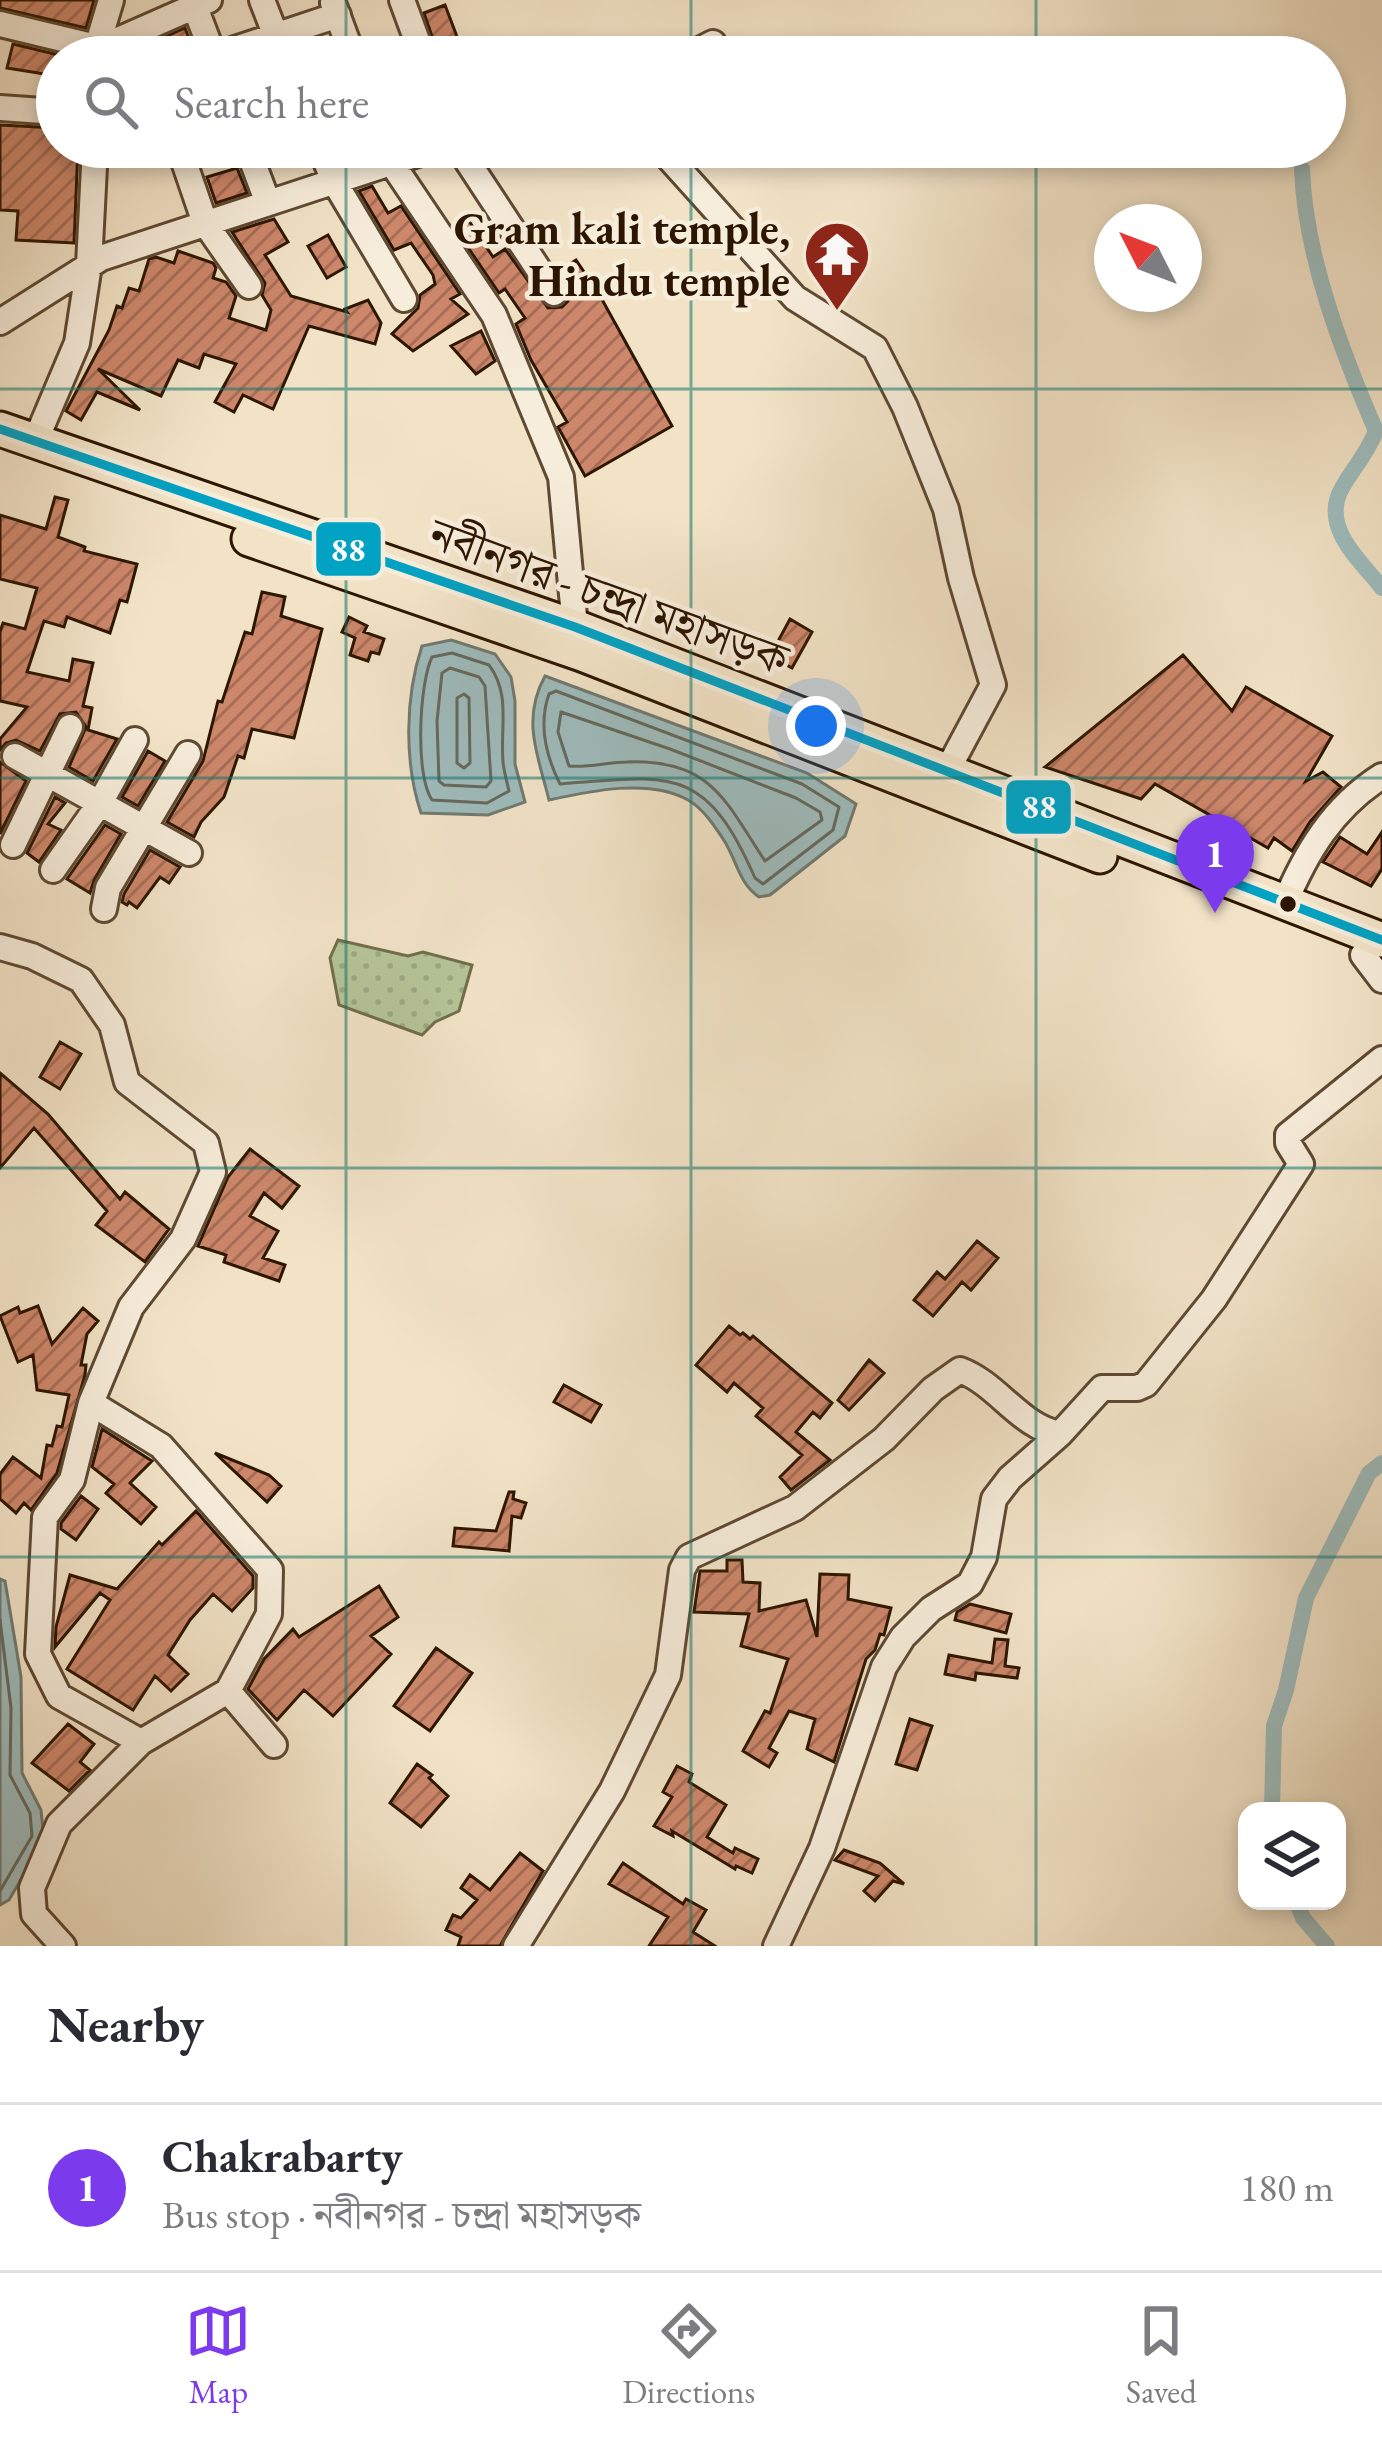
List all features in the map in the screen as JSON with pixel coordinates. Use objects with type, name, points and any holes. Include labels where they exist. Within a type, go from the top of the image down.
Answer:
[{"type":"highway","name":"নবীনগর - চন্দ্রা মহাসড়ক","points":[[0,429],[575,627],[947,771],[1028,816],[1377,960]]},
{"type":"highway","name":"নবীনগর - চন্দ্রা মহাসড়ক","points":[[0,454],[582,654],[1284,904],[1377,960]]},
{"type":"street","points":[[103,36],[111,0]]},
{"type":"street","points":[[262,0],[276,36]]},
{"type":"street","points":[[402,0],[415,36]]},
{"type":"street","points":[[129,36],[202,4],[209,36]]},
{"type":"street","points":[[294,36],[335,8]]},
{"type":"street","points":[[0,24],[42,36]]},
{"type":"street","points":[[139,31],[141,36]]},
{"type":"street","points":[[0,108],[36,111]]},
{"type":"street","points":[[35,442],[77,343],[89,265],[94,168]]},
{"type":"street","points":[[186,168],[205,223],[249,286]]},
{"type":"street","points":[[255,168],[268,202]]},
{"type":"street","points":[[329,168],[404,299]]},
{"type":"street","points":[[0,322],[100,258],[334,181],[360,168]]},
{"type":"street","points":[[397,168],[494,316],[561,477],[575,627]]},
{"type":"street","points":[[472,168],[554,292]]},
{"type":"street","points":[[678,168],[795,298],[874,348],[904,407],[946,509],[993,685],[947,771]]},
{"type":"street","points":[[13,845],[70,727]]},
{"type":"street","points":[[53,870],[100,802],[134,740]]},
{"type":"street","points":[[104,909],[108,887],[188,754]]},
{"type":"street","points":[[15,756],[189,853]]},
{"type":"street","points":[[1284,904],[1319,833],[1360,790],[1382,776]]},
{"type":"street","points":[[0,947],[32,956],[81,980],[112,1024],[127,1082],[206,1143],[213,1172],[183,1238],[131,1307],[92,1402],[72,1480],[45,1517],[38,1654],[59,1696],[141,1742]]},
{"type":"street","points":[[776,1946],[822,1848],[884,1666],[903,1637],[931,1609],[970,1584],[984,1557],[994,1499],[1102,1388],[1146,1384],[1214,1299],[1300,1164],[1288,1135],[1382,1059]]},
{"type":"street","points":[[516,1946],[612,1791],[668,1675],[682,1570],[689,1557],[795,1508],[884,1438],[959,1370],[978,1379],[1039,1430],[1060,1434]]},
{"type":"street","points":[[63,1946],[34,1914],[32,1888],[59,1824],[141,1742],[228,1691],[269,1614],[270,1570],[161,1446],[92,1402]]},
{"type":"street","points":[[228,1691],[274,1744]]},
{"type":"green space","points":[[338,940],[408,956],[423,952],[472,965],[459,1011],[435,1022],[422,1035],[339,1005],[330,958]]},
{"type":"water","points":[[451,640],[495,654],[511,677],[515,764],[525,802],[488,815],[421,813],[415,793],[409,730],[416,666],[422,646]]},
{"type":"water","points":[[545,676],[807,773],[856,804],[845,836],[770,895],[759,897],[699,808],[673,793],[601,790],[549,800],[533,723]]},
{"type":"water","points":[[0,1579],[5,1581],[21,1677],[22,1773],[41,1810],[44,1840],[9,1900],[0,1905]]},
{"type":"building","points":[[0,0],[94,0],[86,28],[0,8]]},
{"type":"building","points":[[445,5],[457,36],[432,36],[424,13]]},
{"type":"building","points":[[13,44],[36,50],[36,73],[7,68]]},
{"type":"building","points":[[0,125],[36,127],[36,168],[77,168],[74,243],[16,240],[18,211],[0,210]]},
{"type":"building","points":[[237,168],[247,193],[216,203],[207,177]]},
{"type":"building","points":[[372,186],[388,213],[401,206],[460,294],[451,299],[468,314],[413,351],[392,334],[418,308],[420,295],[435,284],[433,275],[411,243],[394,250],[359,191]]},
{"type":"building","points":[[274,219],[288,242],[265,255],[291,296],[347,312],[345,309],[368,300],[381,323],[375,344],[309,326],[273,409],[243,395],[234,412],[215,402],[236,364],[204,354],[199,368],[178,360],[161,396],[98,369],[140,410],[97,392],[81,420],[66,411],[117,306],[122,308],[129,288],[139,291],[149,259],[174,263],[178,251],[213,263],[213,278],[226,282],[236,296],[229,318],[266,330],[271,310],[262,295],[265,283],[232,232]]},
{"type":"building","points":[[469,221],[493,257],[505,249],[548,308],[562,307],[568,301],[570,291],[559,271],[576,260],[672,426],[585,476],[558,427],[567,422],[516,324],[525,318],[505,289],[499,293],[456,230]]},
{"type":"building","points":[[328,235],[346,267],[327,278],[308,246]]},
{"type":"building","points":[[481,331],[495,361],[476,374],[451,346]]},
{"type":"building","points":[[55,497],[68,500],[58,537],[85,547],[84,551],[137,564],[127,602],[120,600],[110,633],[67,617],[64,627],[44,621],[27,672],[69,681],[73,659],[93,663],[83,706],[92,708],[88,730],[117,739],[93,781],[69,767],[86,727],[76,712],[60,714],[40,751],[16,740],[0,750],[0,739],[27,707],[0,701],[0,632],[3,623],[25,629],[37,588],[0,579],[0,515],[46,529]]},
{"type":"building","points":[[262,592],[285,597],[281,616],[322,629],[294,738],[252,729],[244,758],[238,756],[224,797],[194,837],[167,822],[203,761],[218,701],[222,702],[245,632],[252,634]]},
{"type":"building","points":[[349,617],[367,626],[364,632],[384,639],[379,654],[371,652],[368,661],[350,655],[355,638],[342,632]]},
{"type":"building","points":[[790,619],[812,632],[792,668],[770,656]]},
{"type":"building","points":[[1183,655],[1232,711],[1246,687],[1332,736],[1306,781],[1323,772],[1341,787],[1292,851],[1274,838],[1268,848],[1155,784],[1141,799],[1045,767]]},
{"type":"building","points":[[148,751],[165,761],[138,806],[122,797]]},
{"type":"building","points":[[0,762],[26,781],[0,834]]},
{"type":"building","points":[[55,797],[65,803],[48,824],[61,830],[39,862],[27,853]]},
{"type":"building","points":[[105,825],[121,834],[90,893],[67,879]]},
{"type":"building","points":[[1382,832],[1382,869],[1371,886],[1323,862],[1340,837],[1367,854]]},
{"type":"building","points":[[150,850],[180,867],[169,883],[160,877],[137,908],[127,905],[122,902],[124,894]]},
{"type":"building","points":[[60,1042],[81,1054],[60,1089],[40,1077]]},
{"type":"building","points":[[0,1073],[48,1114],[120,1199],[125,1192],[169,1229],[145,1262],[96,1225],[107,1211],[34,1128],[0,1168]]},
{"type":"building","points":[[250,1149],[299,1186],[282,1208],[264,1193],[250,1216],[278,1231],[263,1258],[285,1265],[279,1281],[224,1262],[226,1255],[198,1246],[228,1177]]},
{"type":"building","points":[[977,1241],[998,1258],[971,1290],[962,1282],[933,1316],[914,1300],[937,1272],[945,1279]]},
{"type":"building","points":[[38,1306],[52,1344],[83,1308],[98,1321],[87,1334],[81,1365],[86,1365],[85,1375],[57,1473],[31,1510],[24,1503],[16,1513],[0,1499],[0,1474],[13,1457],[41,1478],[47,1445],[52,1446],[57,1426],[62,1427],[69,1395],[37,1390],[33,1355],[18,1362],[0,1316],[18,1307],[20,1313]]},
{"type":"building","points":[[729,1326],[740,1335],[753,1336],[832,1403],[820,1418],[813,1412],[796,1432],[830,1460],[791,1490],[780,1477],[802,1455],[756,1416],[763,1408],[734,1383],[727,1392],[696,1365]]},
{"type":"building","points":[[869,1360],[884,1373],[849,1410],[838,1400]]},
{"type":"building","points":[[564,1385],[601,1405],[591,1422],[554,1402]]},
{"type":"building","points":[[102,1429],[152,1461],[130,1483],[156,1507],[141,1524],[106,1493],[114,1484],[92,1467]]},
{"type":"building","points":[[215,1453],[269,1475],[281,1486],[267,1502]]},
{"type":"building","points":[[509,1492],[514,1492],[513,1499],[526,1503],[521,1518],[512,1516],[509,1551],[453,1546],[455,1528],[496,1531]]},
{"type":"building","points":[[81,1496],[98,1509],[76,1540],[61,1529],[61,1523]]},
{"type":"building","points":[[196,1511],[253,1576],[253,1588],[232,1611],[213,1594],[168,1655],[188,1674],[171,1691],[155,1676],[133,1710],[67,1669],[110,1600],[100,1593],[55,1647],[70,1575],[117,1589],[159,1542],[162,1545]]},
{"type":"building","points":[[727,1560],[742,1560],[743,1582],[760,1583],[759,1611],[806,1600],[817,1637],[820,1574],[849,1575],[848,1599],[891,1608],[884,1635],[880,1634],[866,1659],[834,1762],[807,1749],[815,1719],[789,1711],[769,1748],[777,1753],[769,1767],[743,1751],[765,1711],[770,1713],[788,1659],[741,1646],[749,1614],[694,1612],[700,1571],[727,1571]]},
{"type":"building","points":[[379,1586],[398,1617],[371,1636],[391,1654],[333,1716],[304,1690],[277,1720],[248,1689],[264,1659],[293,1629],[299,1637]]},
{"type":"building","points":[[970,1604],[1011,1614],[1006,1633],[955,1620],[957,1612]]},
{"type":"building","points":[[995,1639],[1008,1640],[1005,1666],[1019,1668],[1017,1678],[976,1673],[975,1680],[945,1674],[949,1655],[992,1663]]},
{"type":"building","points":[[436,1648],[472,1673],[430,1731],[394,1706]]},
{"type":"building","points":[[910,1719],[932,1726],[917,1770],[896,1764]]},
{"type":"building","points":[[68,1724],[94,1744],[80,1762],[90,1770],[69,1791],[32,1763]]},
{"type":"building","points":[[417,1764],[448,1796],[421,1827],[390,1803]]},
{"type":"building","points":[[677,1766],[692,1774],[689,1782],[726,1805],[707,1837],[733,1853],[735,1848],[758,1859],[752,1873],[735,1869],[672,1831],[673,1836],[654,1826],[672,1797],[663,1792]]},
{"type":"building","points":[[844,1850],[880,1863],[904,1884],[893,1881],[875,1901],[864,1891],[878,1876],[835,1860]]},
{"type":"building","points":[[520,1853],[543,1871],[500,1946],[458,1946],[461,1937],[446,1930],[453,1915],[461,1918],[477,1900],[461,1888],[470,1875],[490,1890]]},
{"type":"building","points":[[623,1863],[683,1904],[686,1899],[706,1910],[693,1932],[715,1946],[649,1946],[668,1917],[609,1884]]},
{"type":"waterway","points":[[1302,169],[1318,269],[1338,336],[1376,431],[1342,488],[1336,516],[1345,542],[1382,588]]},
{"type":"waterway","points":[[1272,1802],[1274,1726],[1306,1598],[1369,1473],[1382,1463]]},
{"type":"waterway","points":[[1300,1910],[1327,1946]]},
{"type":"transit line","name":"88","points":[[0,429],[575,627],[1382,940]]},
{"type":"place","name":"Gram kali temple, Hindu temple","points":[[837,313]]},
{"type":"place","name":"Chakrabarty","points":[[1215,913]]}]
